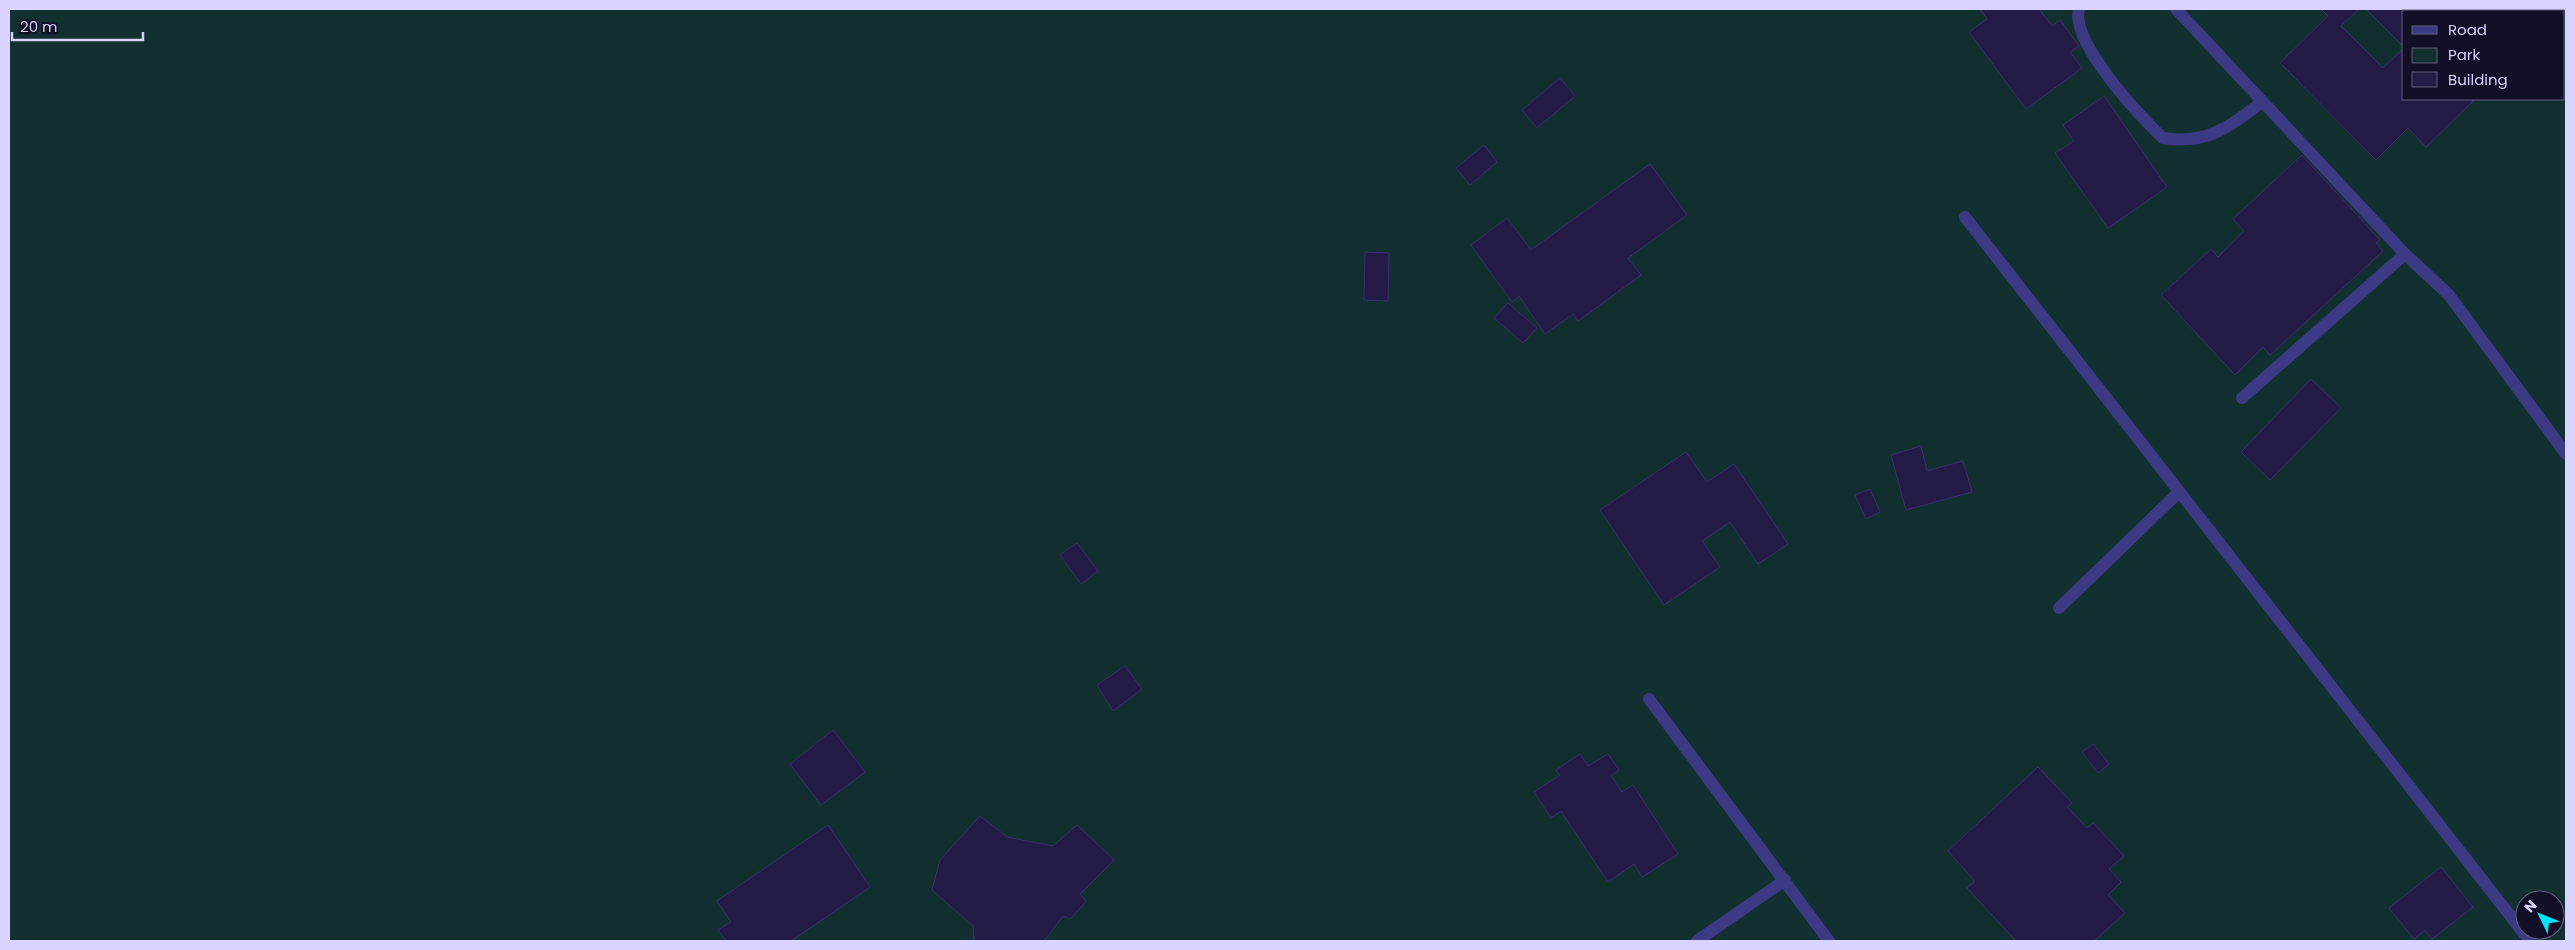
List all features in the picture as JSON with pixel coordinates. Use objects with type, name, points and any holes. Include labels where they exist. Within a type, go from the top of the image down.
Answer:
[{"type":"street","points":[[2079,9],[2077,17],[2081,34],[2096,60],[2163,138],[2179,140],[2206,138],[2238,121],[2262,102]]},
{"type":"street","points":[[2176,9],[2405,254],[2449,295],[2566,454]]},
{"type":"street","points":[[1965,217],[2530,941]]},
{"type":"street","points":[[2242,398],[2405,254]]},
{"type":"street","points":[[2059,608],[2179,492]]},
{"type":"street","points":[[1649,699],[1829,941]]},
{"type":"street","points":[[1697,941],[1785,880]]},
{"type":"green space","points":[[9,9],[2566,9],[2566,941],[9,941]]},
{"type":"building","points":[[1980,9],[2039,9],[2052,26],[2060,20],[2079,46],[2070,52],[2082,68],[2026,109],[1969,32],[1987,19]]},
{"type":"building","points":[[2321,9],[2359,9],[2341,26],[2383,68],[2402,50],[2402,100],[2473,101],[2426,147],[2408,128],[2376,160],[2280,63],[2328,16]]},
{"type":"building","points":[[2366,9],[2454,10],[2402,10],[2402,45]]},
{"type":"building","points":[[1560,78],[1575,96],[1537,128],[1522,110]]},
{"type":"building","points":[[2104,96],[2167,187],[2108,228],[2055,153],[2074,141],[2063,125]]},
{"type":"building","points":[[1484,145],[1497,162],[1470,185],[1456,168]]},
{"type":"building","points":[[2302,155],[2380,240],[2376,243],[2383,251],[2270,355],[2263,347],[2235,375],[2161,295],[2211,249],[2218,257],[2244,231],[2233,219]]},
{"type":"building","points":[[1650,164],[1687,215],[1628,258],[1641,275],[1578,321],[1573,314],[1545,334],[1519,296],[1512,302],[1471,245],[1507,218],[1531,250]]},
{"type":"building","points":[[1365,252],[1389,253],[1388,301],[1364,300]]},
{"type":"building","points":[[1508,303],[1537,328],[1523,343],[1494,318]]},
{"type":"building","points":[[2311,379],[2341,408],[2270,480],[2241,452]]},
{"type":"building","points":[[1921,446],[1927,471],[1963,461],[1972,492],[1906,510],[1891,455]]},
{"type":"building","points":[[1686,452],[1707,482],[1734,464],[1788,544],[1758,564],[1730,522],[1702,541],[1720,567],[1664,605],[1600,510]]},
{"type":"building","points":[[1870,489],[1880,512],[1866,519],[1855,495]]},
{"type":"building","points":[[1077,543],[1098,571],[1081,584],[1060,555]]},
{"type":"building","points":[[1125,666],[1142,689],[1113,711],[1097,685]]},
{"type":"building","points":[[833,730],[865,772],[821,805],[790,764]]},
{"type":"building","points":[[2093,744],[2109,764],[2098,773],[2082,752]]},
{"type":"building","points":[[1580,754],[1588,766],[1608,754],[1619,770],[1611,776],[1622,792],[1633,785],[1678,854],[1642,877],[1634,864],[1608,882],[1561,811],[1551,818],[1534,792],[1560,775],[1556,770]]},
{"type":"building","points":[[2038,767],[2072,803],[2067,807],[2087,828],[2093,823],[2124,856],[2109,869],[2121,882],[2108,895],[2125,913],[2094,941],[2016,941],[1967,888],[1975,881],[1948,851]]},
{"type":"building","points":[[980,816],[1007,837],[1053,846],[1077,825],[1114,860],[1080,894],[1086,902],[1070,919],[1063,916],[1044,941],[974,941],[973,926],[932,890],[940,860]]},
{"type":"building","points":[[828,825],[870,887],[791,941],[726,941],[718,930],[731,922],[717,901]]},
{"type":"building","points":[[2441,867],[2473,907],[2432,939],[2425,930],[2414,939],[2389,908]]}]
